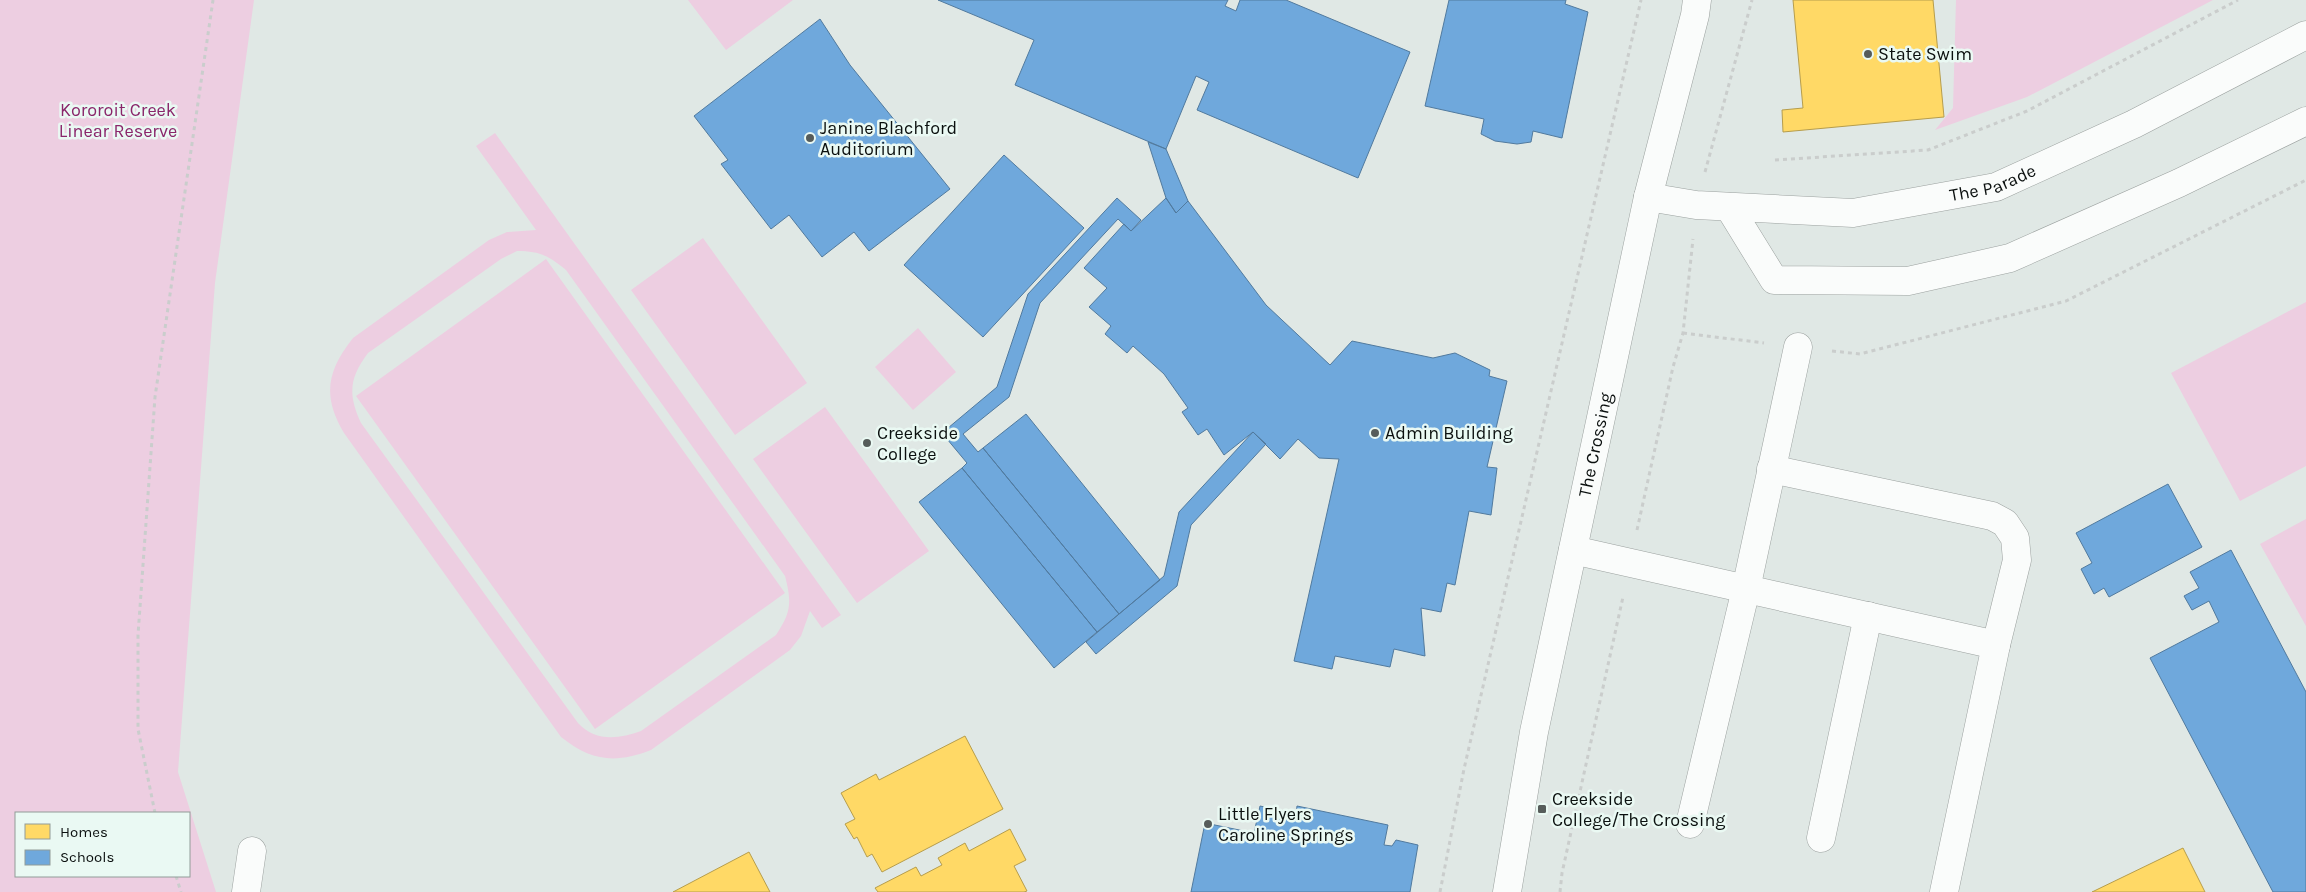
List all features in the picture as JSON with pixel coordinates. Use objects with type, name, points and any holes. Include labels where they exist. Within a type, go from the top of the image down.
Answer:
[{"type":"street","name":"The Crossing","points":[[1507,892],[1534,732],[1648,197],[1695,15],[1697,0]]},
{"type":"street","name":"The Parade","points":[[1648,197],[1696,205],[1854,213],[1996,187],[2134,124],[2306,35]]},
{"type":"street","points":[[1729,207],[1774,280],[1908,281],[2010,258],[2179,183],[2306,121]]},
{"type":"street","points":[[1690,824],[1746,589],[1798,347]]},
{"type":"street","points":[[1771,470],[1992,516],[2005,523],[2015,538],[2017,560],[1996,645],[1944,892]]},
{"type":"street","points":[[1573,550],[1996,645]]},
{"type":"street","points":[[1821,838],[1868,616]]},
{"type":"street","points":[[246,892],[252,851]]},
{"type":"path","points":[[155,812],[138,729],[138,635],[155,397],[213,0]]},
{"type":"path","points":[[1440,892],[1464,768],[1641,0]]},
{"type":"path","points":[[1560,892],[1562,873],[1673,367],[1683,333],[1696,205],[1752,0]]},
{"type":"path","points":[[1775,160],[1928,150],[2027,111],[2238,0]]},
{"type":"path","points":[[176,877],[181,892]]},
{"type":"green space","name":"Kororoit Creek Linear Reserve","points":[[0,0],[254,0],[215,283],[178,772],[216,892],[0,892]]},
{"type":"green space","points":[[688,0],[793,0],[726,50]]},
{"type":"green space","points":[[1956,0],[2213,0],[2027,97],[1935,130],[1953,108]]},
{"type":"green space","points":[[495,133],[841,615],[822,628],[810,611],[801,636],[790,650],[651,750],[638,754],[626,757],[604,758],[583,751],[561,737],[344,433],[332,407],[330,395],[333,373],[344,350],[353,338],[489,240],[507,232],[536,230],[476,146]],"holes":[[[517,251],[544,255],[566,270],[785,576],[789,593],[789,607],[785,620],[776,635],[641,731],[624,736],[600,736],[585,729],[578,723],[361,423],[352,395],[352,387],[357,371],[368,353],[501,259]]]},
{"type":"green space","points":[[703,238],[807,383],[735,435],[631,290]]},
{"type":"green space","points":[[546,259],[785,593],[595,729],[356,396]]},
{"type":"green space","points":[[2306,302],[2306,466],[2240,501],[2171,373]]},
{"type":"green space","points":[[918,328],[956,372],[913,410],[875,367]]},
{"type":"green space","points":[[825,407],[929,551],[857,603],[753,459]]},
{"type":"green space","points":[[2306,519],[2306,626],[2260,544]]},
{"type":"building: Homes","name":"State Swim","points":[[1793,0],[1933,0],[1944,117],[1783,132],[1782,110],[1803,108]]},
{"type":"building: Homes","points":[[965,736],[1003,809],[882,872],[872,854],[867,857],[857,837],[854,839],[845,824],[855,819],[841,793],[876,774],[879,780]]},
{"type":"building: Homes","points":[[1010,829],[1026,860],[1014,866],[1027,891],[878,892],[875,888],[916,867],[921,876],[942,865],[938,858],[965,843],[969,851]]},
{"type":"building: Homes","points":[[2183,848],[2205,892],[2092,892]]},
{"type":"building: Homes","points":[[749,852],[770,892],[673,892]]},
{"type":"building: Schools","points":[[938,0],[1228,0],[1225,6],[1236,11],[1240,0],[1286,0],[1410,52],[1358,178],[1197,110],[1209,82],[1196,76],[1166,149],[1015,85],[1034,40]]},
{"type":"building: Schools","points":[[1449,0],[1566,0],[1565,4],[1588,12],[1562,138],[1533,131],[1531,142],[1517,144],[1495,141],[1481,134],[1484,119],[1425,106]]},
{"type":"building: Schools","name":"Janine Blachford Auditorium","points":[[820,19],[850,65],[950,189],[869,251],[854,232],[822,257],[789,215],[771,229],[721,164],[728,160],[694,116]]},
{"type":"building: Schools","points":[[1148,142],[1166,149],[1188,201],[1176,213],[1166,198]]},
{"type":"building: Schools","points":[[1004,155],[1084,228],[983,337],[904,265]]},
{"type":"building: Schools","points":[[1117,198],[1141,220],[1131,231],[1118,219],[1040,303],[1009,397],[963,434],[978,452],[983,448],[1119,614],[1097,632],[962,468],[967,463],[942,433],[997,387],[1028,294]]},
{"type":"building: Schools","name":"Admin Building","points":[[1166,198],[1176,213],[1188,201],[1266,305],[1330,365],[1352,341],[1433,358],[1455,353],[1490,370],[1489,376],[1507,381],[1487,467],[1497,468],[1491,515],[1469,511],[1455,585],[1447,583],[1441,612],[1421,608],[1425,656],[1394,649],[1390,667],[1335,656],[1332,669],[1294,661],[1339,459],[1319,458],[1298,439],[1280,459],[1253,432],[1224,455],[1207,429],[1198,435],[1182,412],[1188,408],[1164,374],[1133,346],[1127,353],[1105,334],[1111,326],[1089,307],[1107,288],[1084,268],[1124,224],[1131,231]]},
{"type":"building: Schools","points":[[1026,414],[1160,580],[1119,614],[983,448]]},
{"type":"building: Schools","points":[[1253,432],[1266,444],[1191,525],[1177,586],[1096,654],[1086,642],[1164,576],[1179,512]]},
{"type":"building: Schools","points":[[962,468],[1097,632],[1054,668],[919,502]]},
{"type":"building: Schools","points":[[2168,484],[2202,547],[2109,597],[2104,588],[2094,594],[2081,569],[2092,563],[2076,533]]},
{"type":"building: Schools","points":[[2231,550],[2306,692],[2306,892],[2273,892],[2150,658],[2219,622],[2209,601],[2192,610],[2184,596],[2199,588],[2190,572]]},
{"type":"building: Schools","points":[[1260,806],[1296,814],[1297,806],[1388,825],[1384,845],[1392,846],[1396,840],[1418,845],[1410,892],[1191,892],[1205,823],[1254,833]]},
{"type":"place","name":"State Swim","points":[[1868,54]]},
{"type":"place","name":"Janine Blachford Auditorium","points":[[810,138]]},
{"type":"place","name":"Admin Building","points":[[1375,433]]},
{"type":"place","name":"Creekside College","points":[[867,443]]},
{"type":"place","name":"Creekside College/The Crossing","points":[[1542,809]]},
{"type":"place","name":"Little Flyers Caroline Springs","points":[[1208,824]]}]
